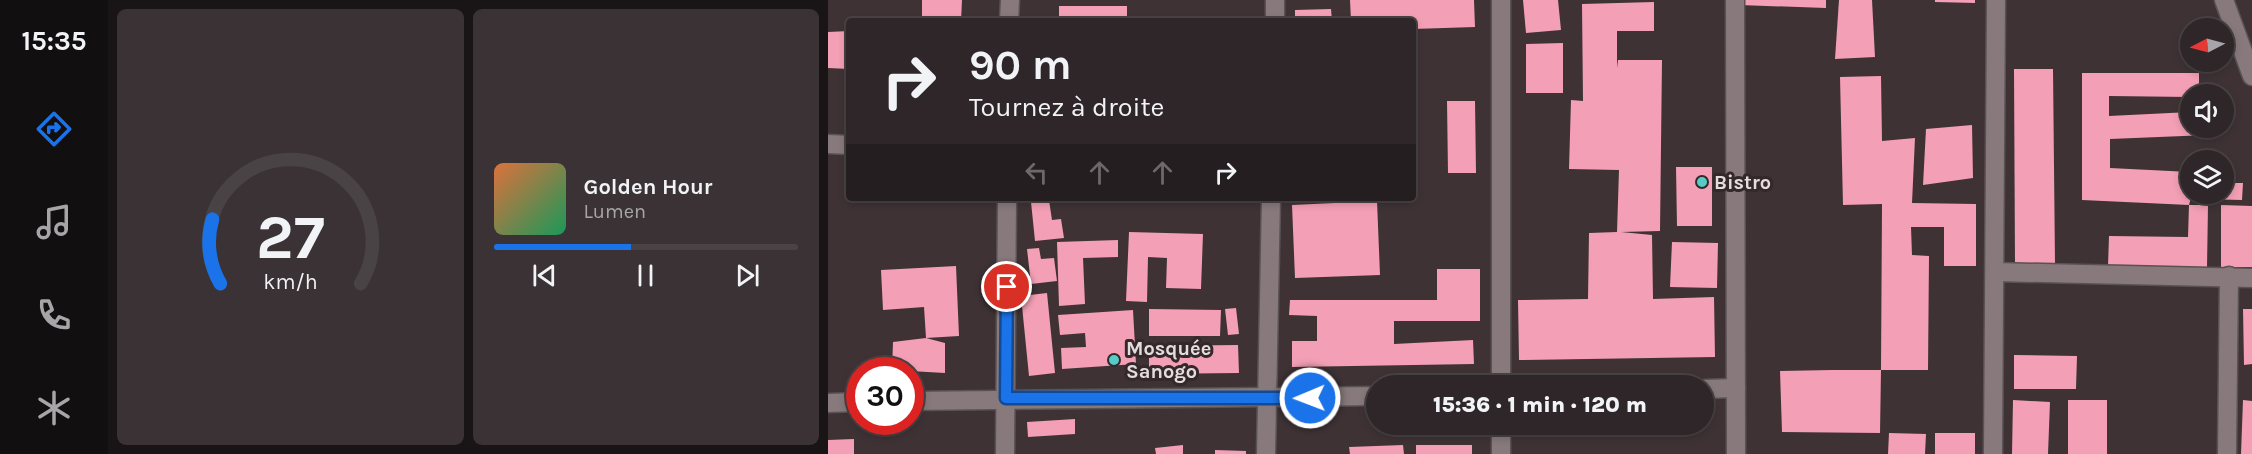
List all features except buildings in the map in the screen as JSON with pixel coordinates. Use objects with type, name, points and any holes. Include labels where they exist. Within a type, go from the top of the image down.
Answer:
[{"type":"street","points":[[1009,18],[1010,0]]},
{"type":"street","points":[[1275,0],[1275,18]]},
{"type":"street","points":[[1501,0],[1501,375]]},
{"type":"street","points":[[1735,0],[1736,454]]},
{"type":"street","points":[[1993,454],[1996,0]]},
{"type":"street","points":[[2224,0],[2252,76]]},
{"type":"street","points":[[828,144],[846,145]]},
{"type":"street","points":[[1005,454],[1007,201]]},
{"type":"street","points":[[1266,454],[1271,201]]},
{"type":"street","points":[[1995,272],[2252,278]]},
{"type":"street","points":[[2227,454],[2229,276]]},
{"type":"street","points":[[1714,389],[1736,388]]},
{"type":"street","points":[[924,401],[1366,396]]},
{"type":"street","points":[[828,403],[846,402]]},
{"type":"street","points":[[1501,435],[1501,454]]},
{"type":"place","name":"Bistro","points":[[1702,182]]},
{"type":"place","name":"Mosquée Sanogo","points":[[1114,360]]},
{"type":"route","points":[[1007,287],[1006,398],[1310,398]]}]
